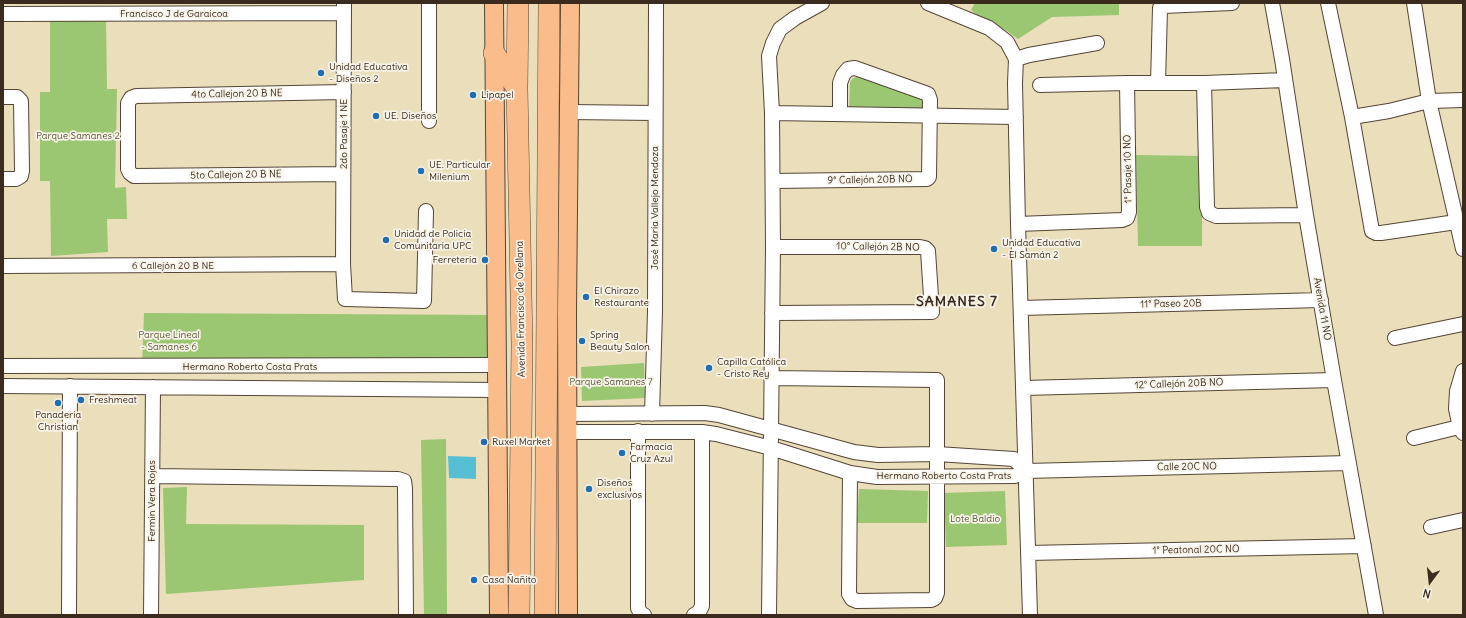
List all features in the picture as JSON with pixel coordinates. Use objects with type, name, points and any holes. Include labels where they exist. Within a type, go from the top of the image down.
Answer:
[{"type":"highway","name":"Avenida Francisco de Orellana","points":[[518,3],[517,88],[522,344],[519,615]]},
{"type":"highway","points":[[546,615],[549,3]]},
{"type":"highway","points":[[494,53],[517,88]]},
{"type":"main road","points":[[494,3],[499,615]]},
{"type":"main road","points":[[568,615],[570,3]]},
{"type":"street","points":[[428,3],[429,121]]},
{"type":"street","name":"José María Vallejo Mendoza","points":[[652,414],[655,311],[656,3]]},
{"type":"street","points":[[769,615],[773,181],[769,56],[773,43],[780,29],[795,18],[822,3]]},
{"type":"street","points":[[928,3],[989,28],[1007,42],[1016,59],[1018,224],[1030,615]]},
{"type":"street","points":[[1158,83],[1160,8],[1163,6],[1232,3]]},
{"type":"street","name":"Avenida 11 NO","points":[[1272,3],[1334,380],[1376,615]]},
{"type":"street","points":[[1328,3],[1365,184],[1372,231],[1376,233],[1460,222]]},
{"type":"street","points":[[1414,3],[1429,101],[1460,222],[1463,249]]},
{"type":"street","name":"Francisco J de Garaicoa","points":[[3,14],[152,8],[344,8]]},
{"type":"street","name":"2do Pasaje 1 NE","points":[[344,8],[344,299],[424,301],[426,211]]},
{"type":"street","points":[[1016,59],[1029,55],[1097,43]]},
{"type":"street","points":[[840,114],[840,83],[843,75],[848,69],[855,68],[928,94],[930,100],[929,114]]},
{"type":"street","points":[[1040,85],[1127,82],[1204,83],[1285,80]]},
{"type":"street","name":"1° Pasaje 10 NO","points":[[1018,224],[1122,220],[1127,218],[1129,212],[1127,82]]},
{"type":"street","points":[[1204,83],[1207,208],[1209,213],[1216,216],[1306,215]]},
{"type":"street","name":"4to Callejon 20 B NE","points":[[130,173],[128,169],[128,103],[131,98],[136,96],[344,92]]},
{"type":"street","points":[[3,97],[17,97],[21,101],[22,171],[21,176],[16,179],[3,179]]},
{"type":"street","points":[[1352,117],[1389,111],[1429,101],[1463,100]]},
{"type":"street","points":[[569,112],[655,113]]},
{"type":"street","points":[[772,113],[929,114],[1016,117]]},
{"type":"street","name":"9° Callejón 20B NO","points":[[773,181],[927,179],[929,177],[929,114]]},
{"type":"street","name":"5to Callejon 20 B NE","points":[[130,173],[134,176],[343,174]]},
{"type":"street","name":"10° Callejón 2B NO","points":[[772,312],[932,312],[928,251],[925,248],[773,247]]},
{"type":"street","name":"6 Callejón 20 B NE","points":[[3,266],[343,264]]},
{"type":"street","name":"11° Paseo 20B","points":[[1021,308],[1321,300]]},
{"type":"street","points":[[1395,338],[1463,324]]},
{"type":"street","name":"Hermano Roberto Costa Prats","points":[[3,366],[275,367],[496,365]]},
{"type":"street","points":[[275,367],[275,388]]},
{"type":"street","points":[[1414,438],[1462,429],[1456,409],[1457,391],[1463,371]]},
{"type":"street","points":[[771,378],[937,380],[937,593],[935,598],[930,600],[858,601],[852,599],[849,594],[850,473]]},
{"type":"street","name":"12° Callejón 20B NO","points":[[1023,388],[1334,380]]},
{"type":"street","name":"Hermano Roberto Costa Prats","points":[[3,386],[496,390]]},
{"type":"street","points":[[69,615],[70,386]]},
{"type":"street","name":"Fermin Vera Rojas","points":[[152,615],[153,387]]},
{"type":"street","name":"Hermano Roberto Costa Prats","points":[[652,414],[719,415],[854,452],[878,455],[937,454],[1014,459],[1026,471],[1015,476],[877,477],[850,473],[771,448],[716,434],[702,432],[638,431],[568,423],[652,414]]},
{"type":"street","points":[[638,431],[638,608],[641,614],[644,615]]},
{"type":"street","points":[[694,615],[699,612],[702,606],[702,432]]},
{"type":"street","name":"Calle 20C NO","points":[[1026,471],[1349,463]]},
{"type":"street","points":[[152,476],[398,479],[404,481],[406,615]]},
{"type":"street","points":[[1431,527],[1463,520]]},
{"type":"street","name":"1° Peatonal 20C NO","points":[[1028,553],[1364,546]]},
{"type":"green space","points":[[975,3],[1119,3],[1119,15],[1052,17],[1018,39],[1007,31],[983,20],[971,10]]},
{"type":"green space","name":"Parque Samanes 2","points":[[50,21],[106,21],[107,89],[117,89],[115,188],[126,187],[127,219],[107,219],[108,252],[51,256],[50,181],[40,181],[40,92],[50,92]]},
{"type":"green space","points":[[859,76],[924,98],[925,112],[849,112],[850,82],[853,78]]},
{"type":"green space","points":[[1136,155],[1202,156],[1202,246],[1138,246]]},
{"type":"green space","name":"Parque Lineal - Samanes 6","points":[[144,313],[496,315],[496,365],[142,367]]},
{"type":"green space","name":"Parque Samanes 7","points":[[644,363],[645,398],[582,401],[581,367]]},
{"type":"green space","points":[[446,439],[447,615],[424,615],[421,440]]},
{"type":"green space","points":[[187,487],[186,524],[364,525],[364,580],[166,594],[163,488]]},
{"type":"green space","points":[[859,489],[928,491],[927,523],[857,523]]},
{"type":"green space","name":"Lote Baldío","points":[[1005,491],[1007,545],[946,547],[944,493]]},
{"type":"water","points":[[448,456],[476,457],[476,479],[449,478]]},
{"type":"place","name":"Unidad Educativa - Diseños 2","points":[[321,73]]},
{"type":"place","name":"Lipapel","points":[[473,95]]},
{"type":"place","name":"UE. Diseños","points":[[376,116]]},
{"type":"place","name":"UE. Particular Milenium","points":[[421,171]]},
{"type":"place","name":"Unidad de Policía Comunitaria UPC","points":[[386,240]]},
{"type":"place","name":"Unidad Educativa - El Samán 2","points":[[994,249]]},
{"type":"place","name":"Ferretería","points":[[485,260]]},
{"type":"place","name":"El Chirazo Restaurante","points":[[586,297]]},
{"type":"place","name":"Spring Beauty Salon","points":[[582,341]]},
{"type":"place","name":"Capilla Católica - Cristo Rey","points":[[709,368]]},
{"type":"place","name":"Freshmeat","points":[[81,400]]},
{"type":"place","name":"Panadería Christian","points":[[58,403]]},
{"type":"place","name":"Ruxel Market","points":[[484,442]]},
{"type":"place","name":"Farmacia Cruz Azul","points":[[622,453]]},
{"type":"place","name":"Diseños exclusivos","points":[[589,489]]},
{"type":"place","name":"Casa Ñañito","points":[[474,580]]},
{"type":"district","name":"SAMANES 7","points":[[957,302]]}]
